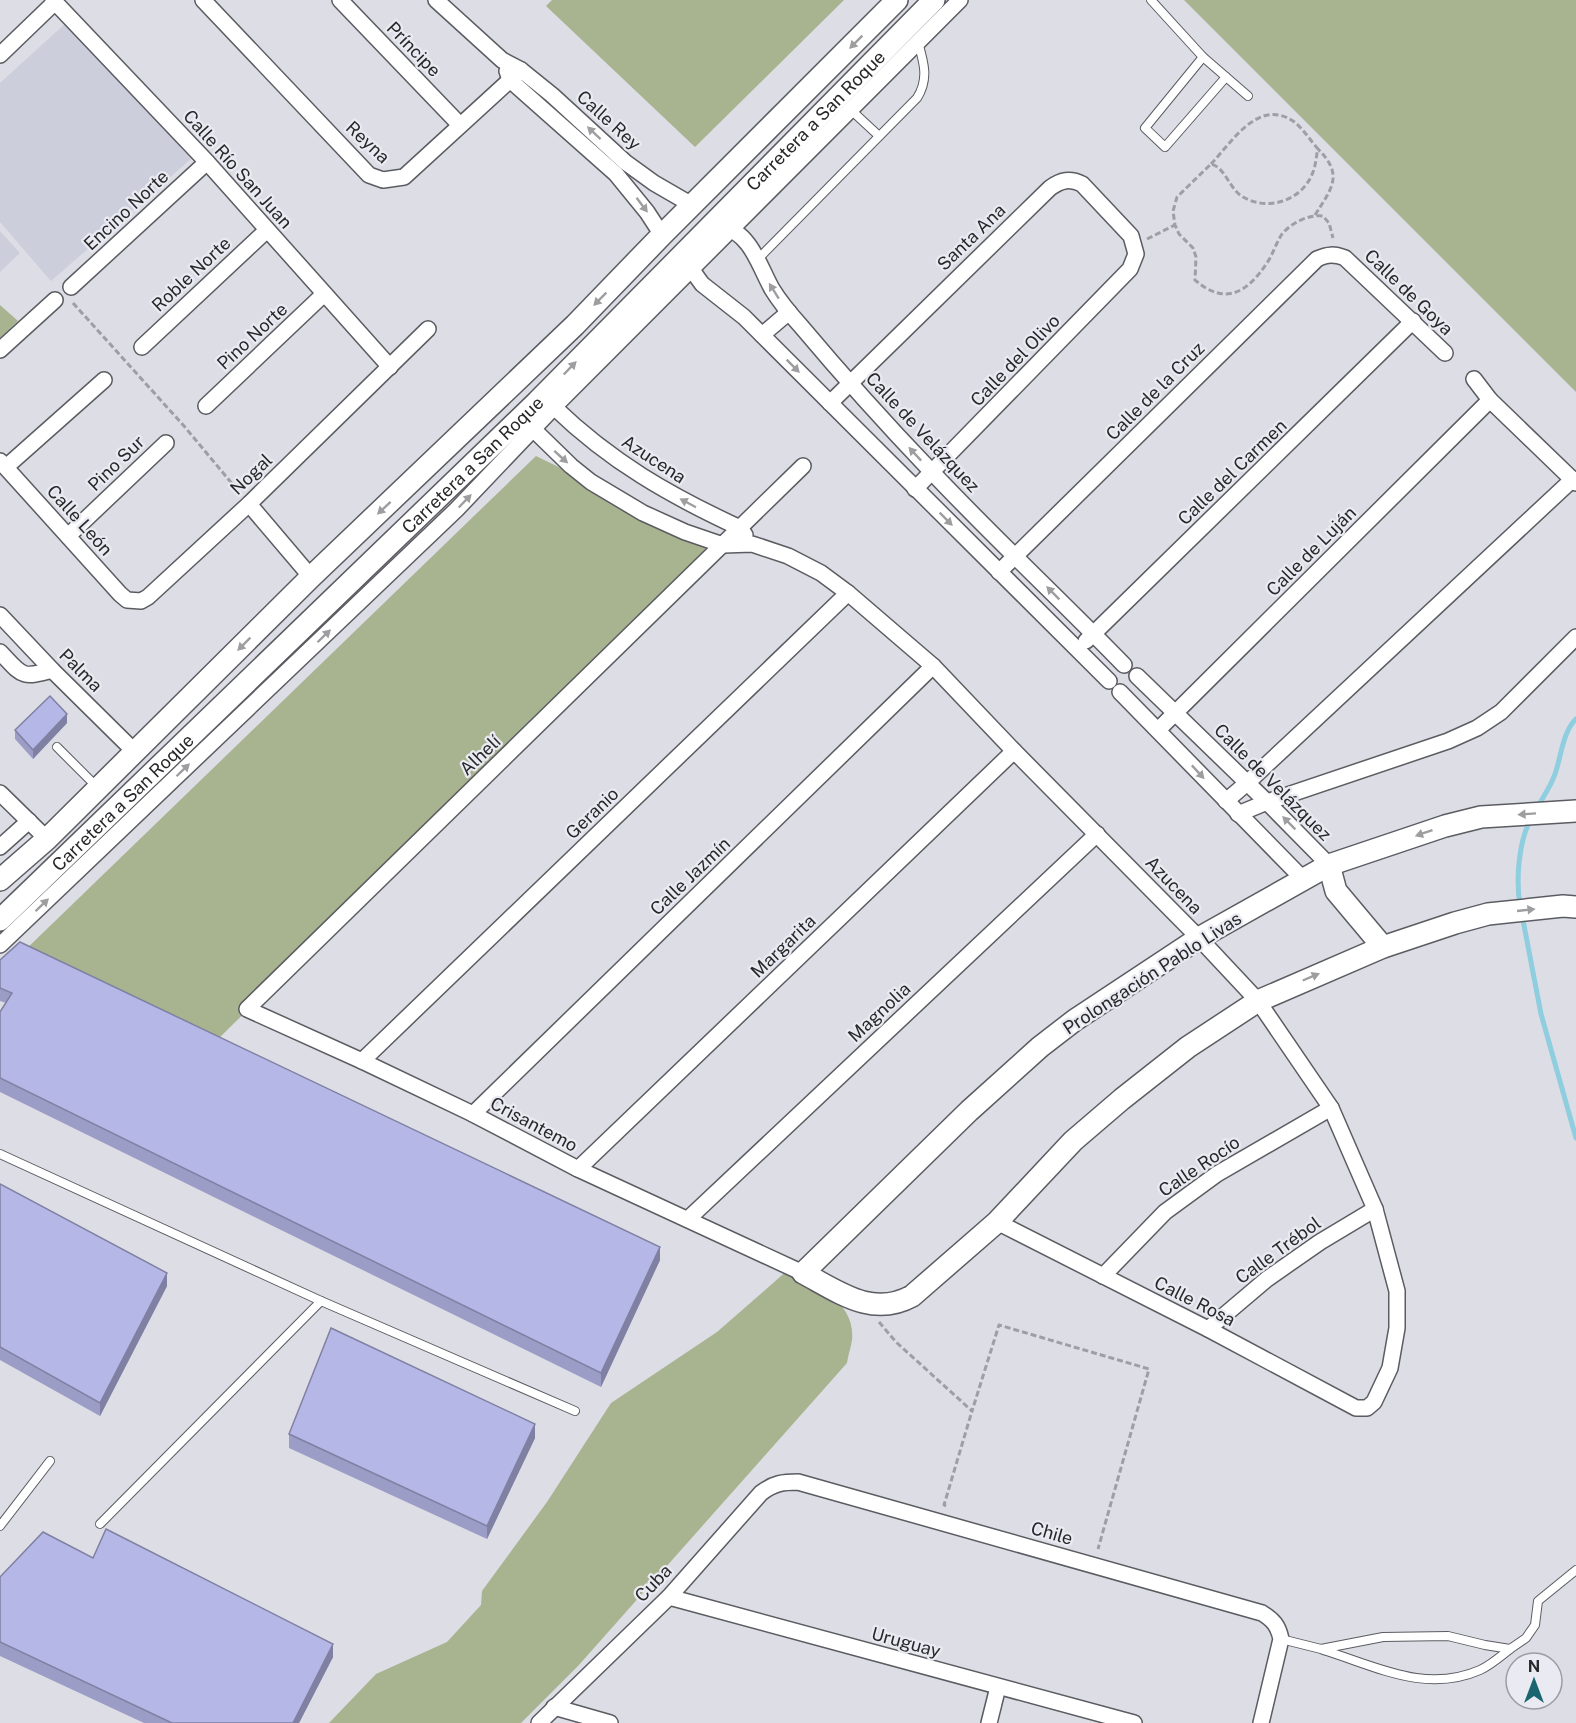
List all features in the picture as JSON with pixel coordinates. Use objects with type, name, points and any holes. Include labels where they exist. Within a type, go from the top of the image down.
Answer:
[{"type":"main road","name":"Carretera a San Roque","points":[[2,879],[47,839],[311,578],[575,325],[897,0]]},
{"type":"main road","name":"Carretera a San Roque","points":[[0,920],[396,538],[535,411],[694,238],[934,0]]},
{"type":"main road","points":[[620,279],[658,253],[694,238],[698,218],[740,158]]},
{"type":"main road","points":[[452,443],[512,407],[535,411],[541,369],[575,325]]},
{"type":"main road","points":[[273,657],[298,612],[311,578],[396,538]]},
{"type":"main road","name":"Prolongación Pablo Livas","points":[[803,1273],[969,1111],[1040,1047],[1075,1020],[1199,938],[1329,865],[1445,826],[1481,817],[1575,811]]},
{"type":"main road","points":[[1329,865],[1336,891],[1383,946]]},
{"type":"main road","points":[[1304,880],[1336,891]]},
{"type":"main road","points":[[803,1273],[858,1302],[895,1303],[912,1296],[997,1221],[1073,1141],[1122,1099],[1188,1047],[1258,1001],[1383,946],[1455,923],[1488,914],[1570,907]]},
{"type":"street","name":"Reyna","points":[[203,0],[369,175],[383,180],[404,177],[516,75]]},
{"type":"street","name":"Príncipe","points":[[340,0],[460,125]]},
{"type":"street","name":"Calle Rey","points":[[436,0],[516,75],[552,94],[620,168],[638,201],[662,235]]},
{"type":"street","points":[[0,945],[457,509],[535,411],[692,270],[960,0]]},
{"type":"street","points":[[0,55],[54,1]]},
{"type":"street","name":"Calle Río San Juan","points":[[54,1],[207,162],[390,366]]},
{"type":"street","name":"Encino Norte","points":[[71,294],[207,162]]},
{"type":"street","name":"Calle Rey","points":[[620,168],[654,183],[692,205]]},
{"type":"street","name":"Santa Ana","points":[[830,403],[1059,181],[1074,180],[1082,184],[1131,236],[1135,249]]},
{"type":"street","points":[[731,229],[694,238],[692,270],[702,284],[762,335],[1077,648],[1304,880]]},
{"type":"street","name":"Calle de Velázquez","points":[[731,229],[742,236],[789,312],[849,383],[932,473],[1124,665]]},
{"type":"street","name":"Roble Norte","points":[[142,347],[267,230]]},
{"type":"street","name":"Calle del Olivo","points":[[915,489],[1130,269],[1135,249]]},
{"type":"street","name":"Calle de la Cruz","points":[[999,572],[1317,259],[1327,255],[1341,256]]},
{"type":"street","name":"Calle de Goya","points":[[1341,256],[1445,353]]},
{"type":"street","name":"Pino Norte","points":[[206,406],[324,294]]},
{"type":"street","points":[[0,350],[56,300]]},
{"type":"street","points":[[762,335],[789,312]]},
{"type":"street","name":"Calle del Carmen","points":[[1077,648],[1094,634],[1413,321]]},
{"type":"street","name":"Nogal","points":[[133,602],[148,597],[249,504],[428,329]]},
{"type":"street","points":[[1226,801],[1574,481],[1490,400],[1474,379]]},
{"type":"street","points":[[3,464],[104,380]]},
{"type":"street","name":"Calle de Luján","points":[[1158,730],[1490,400]]},
{"type":"street","points":[[535,411],[548,446],[591,482],[643,513],[685,532],[723,545]]},
{"type":"street","name":"Azucena","points":[[535,411],[610,455],[658,488],[740,528],[752,544]]},
{"type":"street","name":"Pino Sur","points":[[68,536],[165,443]]},
{"type":"street","name":"Calle León","points":[[3,464],[120,594],[133,602]]},
{"type":"street","name":"Alhelí","points":[[247,1009],[803,466]]},
{"type":"street","points":[[249,504],[311,578]]},
{"type":"street","name":"Azucena","points":[[723,545],[752,544],[789,556],[821,573],[848,593],[933,666],[1258,1001],[1331,1108],[1376,1209],[1397,1291],[1397,1329],[1390,1368],[1374,1402]]},
{"type":"street","name":"Geranio","points":[[362,1061],[848,593]]},
{"type":"street","name":"Palma","points":[[0,615],[135,752]]},
{"type":"street","points":[[1239,814],[1267,802],[1448,741],[1477,728],[1501,711],[1576,637]]},
{"type":"street","points":[[0,652],[23,674],[32,675],[52,670]]},
{"type":"street","name":"Calle Jazmín","points":[[473,1114],[933,666]]},
{"type":"street","name":"Calle de Velázquez","points":[[1137,676],[1329,865]]},
{"type":"street","name":"Margarita","points":[[578,1169],[1014,751]]},
{"type":"street","points":[[0,793],[47,839]]},
{"type":"street","points":[[0,847],[28,821]]},
{"type":"street","name":"Magnolia","points":[[688,1219],[1097,834]]},
{"type":"street","name":"Crisantemo","points":[[247,1009],[473,1114],[578,1169],[803,1273]]},
{"type":"street","name":"Calle Rocío","points":[[1103,1276],[1166,1212],[1209,1180],[1331,1108]]},
{"type":"street","name":"Calle Trébol","points":[[1208,1329],[1267,1279],[1320,1242],[1376,1209]]},
{"type":"street","name":"Calle Rosa","points":[[997,1221],[1356,1408],[1367,1408],[1374,1402]]},
{"type":"street","name":"Cuba","points":[[539,1723],[669,1597],[761,1493],[780,1482],[798,1482]]},
{"type":"street","name":"Chile","points":[[798,1482],[1262,1613],[1272,1619],[1281,1639]]},
{"type":"street","name":"Uruguay","points":[[669,1597],[1134,1723]]},
{"type":"street","points":[[1261,1723],[1281,1639]]},
{"type":"street","points":[[989,1723],[998,1687]]},
{"type":"street","points":[[554,1707],[610,1723]]},
{"type":"lane","points":[[1151,0],[1203,57],[1248,96]]},
{"type":"lane","points":[[757,260],[917,98],[924,88],[925,67],[918,42]]},
{"type":"lane","points":[[1203,57],[1145,128],[1165,147],[1227,77]]},
{"type":"lane","points":[[851,110],[879,136]]},
{"type":"lane","points":[[57,747],[98,787]]},
{"type":"lane","points":[[0,1154],[321,1301],[575,1412]]},
{"type":"lane","points":[[100,1524],[321,1301]]},
{"type":"lane","points":[[0,1526],[50,1461]]},
{"type":"lane","points":[[1281,1639],[1321,1649],[1391,1674],[1431,1680],[1453,1679],[1481,1669],[1526,1638],[1535,1625],[1538,1601],[1576,1570]]},
{"type":"lane","points":[[1321,1649],[1383,1637],[1448,1636],[1510,1649]]},
{"type":"path","points":[[1315,215],[1331,189],[1334,178],[1332,168],[1328,159],[1293,121],[1277,115],[1262,115],[1251,120],[1177,197],[1173,211],[1179,234],[1193,248],[1196,257],[1195,280],[1205,289],[1218,295],[1232,294],[1250,284],[1267,263],[1282,234],[1296,223],[1315,215],[1323,216],[1329,223],[1341,256]]},
{"type":"path","points":[[1211,164],[1221,169],[1232,188],[1243,197],[1261,204],[1275,203],[1290,199],[1299,193],[1313,173],[1318,149]]},
{"type":"path","points":[[1135,249],[1175,225]]},
{"type":"path","points":[[71,294],[249,504]]},
{"type":"path","points":[[866,1303],[882,1329],[972,1411]]},
{"type":"path","points":[[955,1508],[944,1505],[999,1325],[1149,1369],[1098,1550]]},
{"type":"shaded area","points":[[67,22],[191,159],[51,281],[0,222],[0,83]]},
{"type":"shaded area","points":[[0,231],[20,253],[0,272]]},
{"type":"green space","points":[[552,0],[844,0],[695,147],[546,6]]},
{"type":"green space","points":[[1184,0],[1576,0],[1576,392]]},
{"type":"green space","points":[[0,305],[18,321],[0,338]]},
{"type":"green space","points":[[536,456],[718,545],[211,1046],[20,955]]},
{"type":"green space","points":[[789,1269],[822,1289],[841,1305],[848,1315],[852,1327],[852,1340],[847,1363],[578,1666],[521,1723],[329,1723],[376,1674],[447,1642],[481,1605],[482,1591],[547,1502],[611,1403],[717,1332]]},
{"type":"building","points":[[50,696],[67,714],[33,750],[15,730]]},
{"type":"building","points":[[20,942],[660,1247],[601,1373],[0,1078],[0,1012],[12,993],[0,988],[0,960]]},
{"type":"building","points":[[0,1184],[167,1273],[100,1403],[0,1347]]},
{"type":"building","points":[[331,1328],[535,1424],[487,1526],[289,1434]]},
{"type":"building","points":[[106,1529],[333,1644],[293,1723],[172,1723],[0,1642],[0,1577],[43,1532],[93,1558]]},
{"type":"waterway","points":[[1537,808],[1553,778],[1568,730],[1576,719]]},
{"type":"waterway","points":[[1520,906],[1519,862],[1523,839],[1531,819]]},
{"type":"waterway","points":[[1522,915],[1541,1014],[1576,1138]]}]
